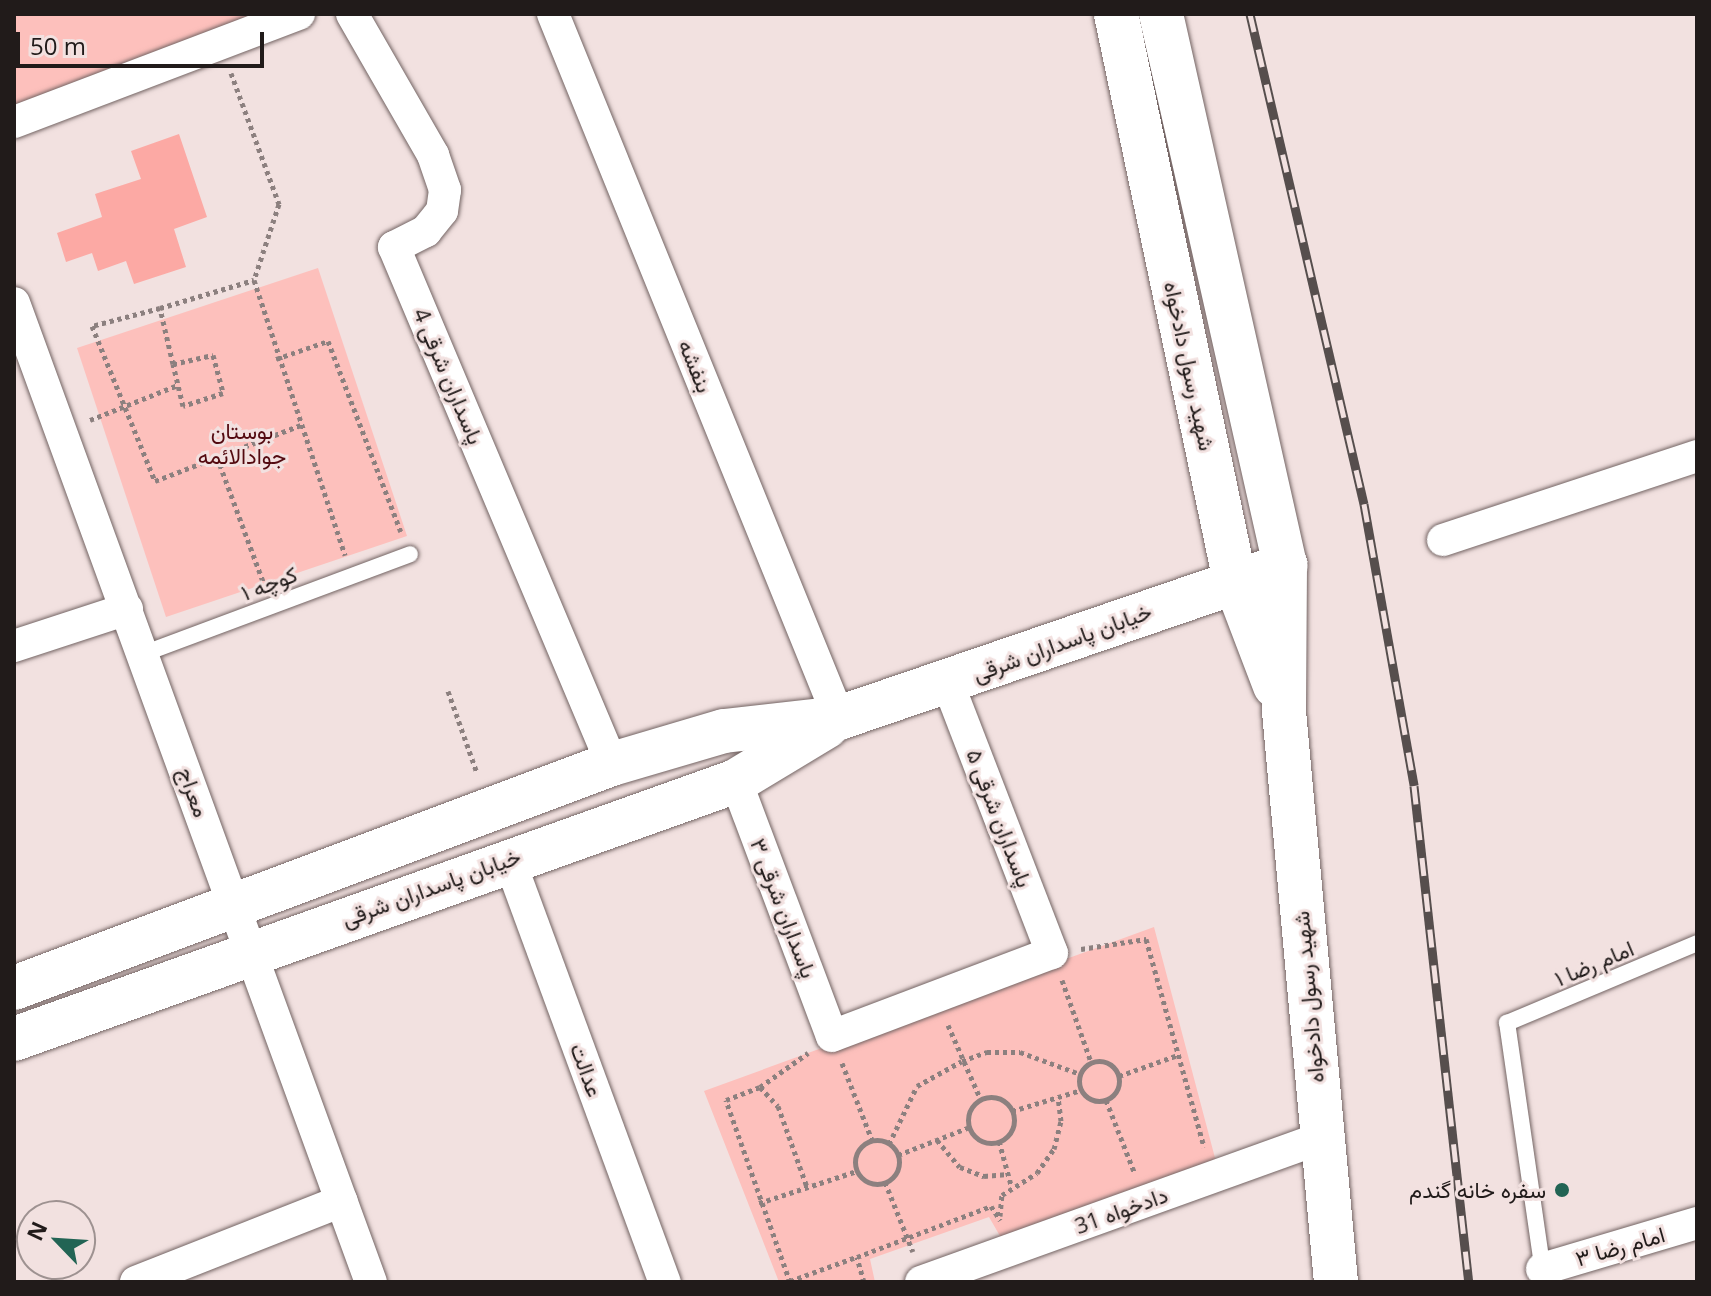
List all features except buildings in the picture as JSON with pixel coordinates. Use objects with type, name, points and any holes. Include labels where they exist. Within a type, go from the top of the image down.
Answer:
[{"type":"street","points":[[14,122],[299,14]]},
{"type":"street","name":"پاسداران شرقی 4","points":[[352,14],[433,155],[445,190],[442,211],[426,231],[394,247],[612,764]]},
{"type":"street","name":"بنفشه","points":[[553,14],[839,718]]},
{"type":"street","name":"شهید رسول دادخواه","points":[[1116,14],[1235,581],[1284,711]]},
{"type":"street","name":"شهید رسول دادخواه","points":[[1161,14],[1285,565],[1284,711],[1320,1138],[1336,1282]]},
{"type":"street","name":"معراج","points":[[14,303],[27,378],[62,434],[371,1282]]},
{"type":"street","points":[[1443,540],[1697,456]]},
{"type":"street","name":"خیابان پاسداران شرقی","points":[[14,988],[612,764],[724,731],[839,718],[1285,565]]},
{"type":"street","points":[[14,646],[127,609]]},
{"type":"street","name":"پاسداران شرقی ۵","points":[[948,683],[1052,953]]},
{"type":"street","name":"خیابان پاسداران شرقی","points":[[14,1039],[509,859],[736,781],[839,718]]},
{"type":"street","name":"پاسداران شرقی ۳","points":[[736,781],[832,1036]]},
{"type":"street","name":"عدالت","points":[[509,859],[665,1282]]},
{"type":"street","points":[[832,1036],[1052,953]]},
{"type":"street","name":"دادخواه 31","points":[[921,1282],[1320,1138]]},
{"type":"street","points":[[136,1282],[342,1201]]},
{"type":"street","name":"امام رضا ۳","points":[[1543,1275],[1697,1223]]},
{"type":"lane","name":"کوچه ۱","points":[[143,654],[410,554]]},
{"type":"lane","name":"امام رضا ۱","points":[[1543,1275],[1507,1023],[1697,943]]},
{"type":"path","points":[[221,43],[279,204],[254,280],[276,359],[352,575]]},
{"type":"path","points":[[254,280],[92,326],[155,481],[301,425]]},
{"type":"path","points":[[160,308],[173,364],[183,406],[223,393],[213,355],[173,364]]},
{"type":"path","points":[[276,359],[328,341],[410,554]]},
{"type":"path","points":[[62,434],[125,402],[178,385]]},
{"type":"path","points":[[217,457],[272,605]]},
{"type":"path","points":[[448,691],[490,810]]},
{"type":"path","points":[[1091,1062],[1052,953],[1146,939],[1206,1155]]},
{"type":"path","points":[[945,1016],[981,1100]]},
{"type":"path","points":[[872,1140],[832,1036],[760,1087],[726,1100],[759,1203],[790,1282],[991,1206],[1006,1229]]},
{"type":"path","points":[[889,1144],[917,1086],[962,1061],[987,1052],[1020,1052],[1080,1074]]},
{"type":"path","points":[[1119,1076],[1178,1055]]},
{"type":"path","points":[[1091,1062],[1111,1065],[1119,1076],[1118,1089],[1106,1100],[1090,1100],[1081,1090],[1080,1074],[1091,1062]]},
{"type":"path","points":[[760,1087],[778,1106],[807,1187]]},
{"type":"path","points":[[1012,1111],[1081,1090]]},
{"type":"path","points":[[1000,1219],[999,1202],[1011,1185],[1037,1173],[1054,1149],[1061,1121],[1058,1097]]},
{"type":"path","points":[[999,1098],[1012,1111],[1012,1130],[999,1141],[980,1140],[970,1127],[969,1114],[981,1100],[999,1098]]},
{"type":"path","points":[[1106,1100],[1137,1180]]},
{"type":"path","points":[[898,1155],[970,1127]]},
{"type":"path","points":[[872,1140],[889,1144],[898,1155],[896,1173],[885,1182],[871,1183],[857,1171],[856,1154],[872,1140]]},
{"type":"path","points":[[937,1140],[960,1167],[984,1176],[1008,1174]]},
{"type":"path","points":[[999,1141],[1011,1185]]},
{"type":"path","points":[[759,1203],[857,1171]]},
{"type":"path","points":[[885,1182],[909,1239],[921,1282]]},
{"type":"path","points":[[857,1257],[864,1282]]},
{"type":"green space","points":[[14,14],[272,14],[14,106]]},
{"type":"green space","name":"بوستان جوادالائمه","points":[[318,268],[407,536],[166,617],[77,348]]},
{"type":"green space","points":[[1154,927],[1219,1173],[1007,1248],[989,1217],[870,1259],[875,1282],[779,1282],[704,1091]]},
{"type":"railway","points":[[1250,14],[1364,504],[1414,786],[1469,1282]]},
{"type":"place","name":"سفره خانه گندم","points":[[1562,1190]]}]
